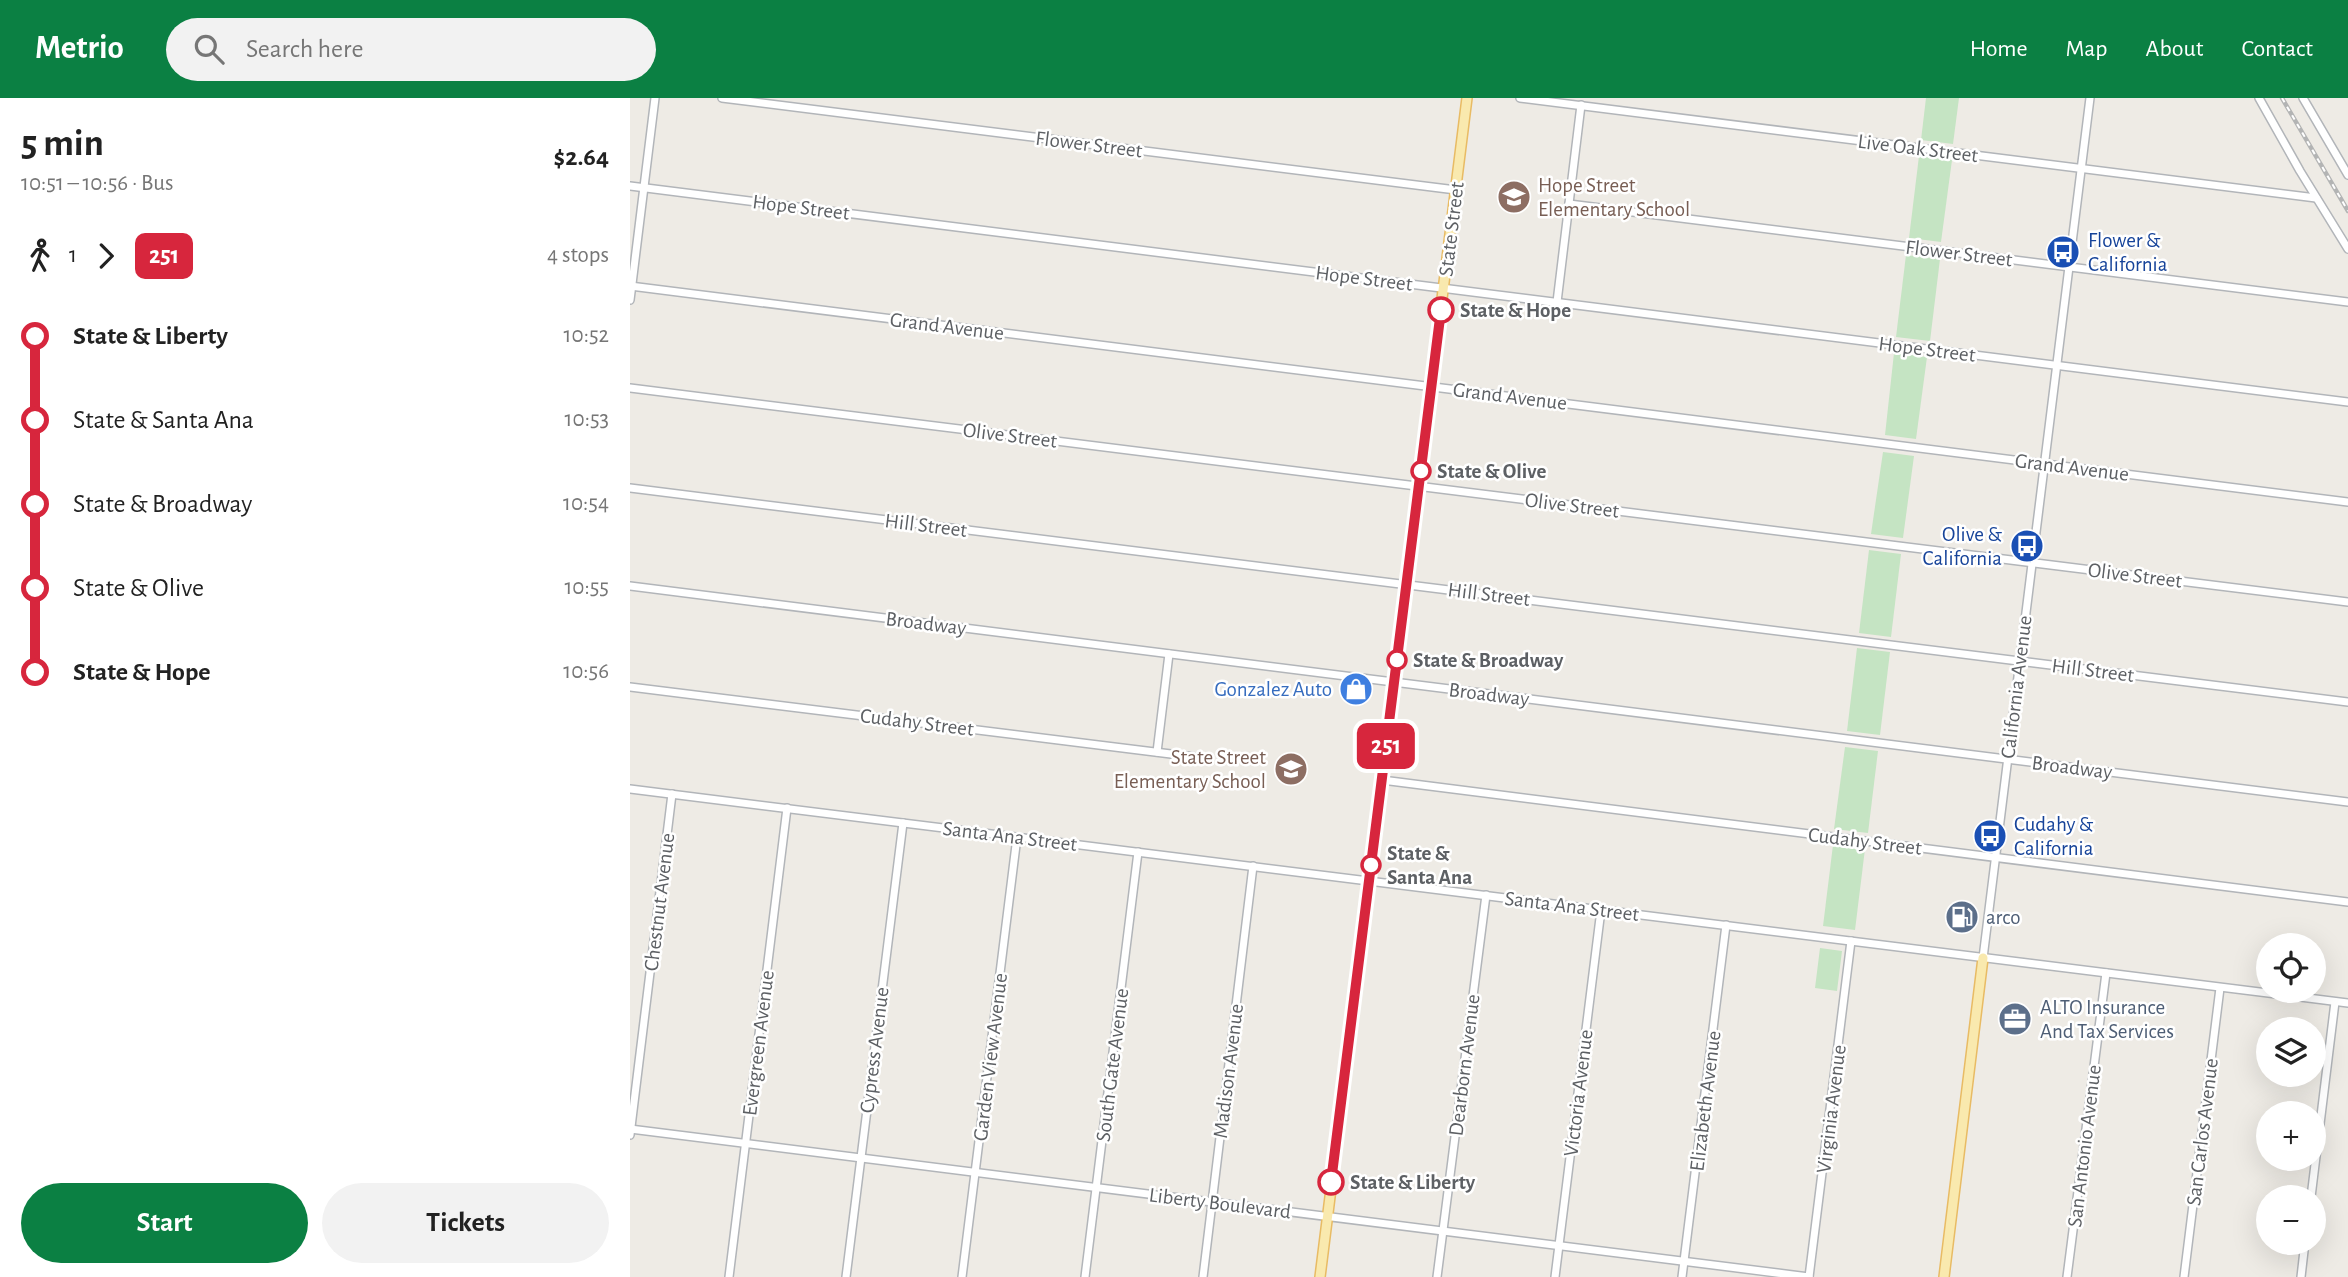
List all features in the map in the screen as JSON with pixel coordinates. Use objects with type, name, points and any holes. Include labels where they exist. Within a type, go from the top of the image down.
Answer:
[{"type":"main road","name":"State Street","points":[[1320,1277],[1467,98]]},
{"type":"main road","name":"California Avenue","points":[[1944,1277],[1983,958]]},
{"type":"street","points":[[630,300],[655,98]]},
{"type":"street","name":"Flower Street","points":[[722,98],[1456,190]]},
{"type":"street","name":"Live Oak Street","points":[[1520,98],[2316,198]]},
{"type":"street","name":"California Avenue","points":[[1983,958],[2090,98]]},
{"type":"street","points":[[2259,98],[2348,248]]},
{"type":"street","points":[[2303,98],[2347,174]]},
{"type":"street","points":[[1557,302],[1581,105]]},
{"type":"street","name":"Hope Street","points":[[630,186],[2348,402]]},
{"type":"street","name":"Flower Street","points":[[1569,204],[2348,302]]},
{"type":"street","name":"Grand Avenue","points":[[631,286],[2348,502]]},
{"type":"street","name":"Olive Street","points":[[630,388],[2348,602]]},
{"type":"street","name":"Hill Street","points":[[630,488],[2348,702]]},
{"type":"street","name":"Broadway","points":[[630,586],[2348,802]]},
{"type":"street","points":[[1157,752],[1169,654]]},
{"type":"street","name":"Cudahy Street","points":[[630,687],[1203,758]]},
{"type":"street","name":"Cudahy Street","points":[[1382,780],[2348,902]]},
{"type":"street","name":"Santa Ana Street","points":[[630,789],[2348,1003]]},
{"type":"street","name":"Chestnut Avenue","points":[[630,1135],[672,794]]},
{"type":"street","name":"Evergreen Avenue","points":[[729,1277],[787,808]]},
{"type":"street","name":"Cypress Avenue","points":[[846,1277],[903,823]]},
{"type":"street","name":"Garden View Avenue","points":[[962,1277],[1017,838]]},
{"type":"street","name":"South Gate Avenue","points":[[1085,1277],[1138,852]]},
{"type":"street","name":"Madison Avenue","points":[[1202,1277],[1253,866]]},
{"type":"street","name":"Dearborn Avenue","points":[[1437,1277],[1486,895]]},
{"type":"street","name":"Victoria Avenue","points":[[1555,1277],[1601,909]]},
{"type":"street","name":"Elizabeth Avenue","points":[[1682,1277],[1726,925]]},
{"type":"street","name":"Virginia Avenue","points":[[1809,1277],[1851,941]]},
{"type":"street","name":"San Antonio Avenue","points":[[2067,1277],[2106,973]]},
{"type":"street","name":"San Carlos Avenue","points":[[2184,1277],[2220,988]]},
{"type":"street","points":[[2312,1185],[2335,1002]]},
{"type":"street","name":"Liberty Boulevard","points":[[630,1129],[1809,1277]]},
{"type":"street","points":[[2301,1277],[2304,1255]]},
{"type":"green space","points":[[1926,98],[1959,98],[1953,144],[1921,140]]},
{"type":"green space","points":[[1919,156],[1952,160],[1941,242],[1909,238]]},
{"type":"green space","points":[[1906,255],[1940,259],[1930,341],[1896,337]]},
{"type":"green space","points":[[1894,353],[1927,357],[1916,439],[1885,435]]},
{"type":"green space","points":[[1883,452],[1914,456],[1903,538],[1871,534]]},
{"type":"green space","points":[[1869,550],[1901,554],[1891,637],[1859,633]]},
{"type":"green space","points":[[1857,648],[1890,652],[1880,735],[1847,731]]},
{"type":"green space","points":[[1845,747],[1878,751],[1868,833],[1834,829]]},
{"type":"green space","points":[[1833,845],[1865,849],[1855,930],[1823,926]]},
{"type":"green space","points":[[1820,948],[1842,951],[1837,991],[1815,988]]},
{"type":"railway","points":[[2282,98],[2348,211]]},
{"type":"bus line","name":"251","points":[[1331,1182],[1441,310]]},
{"type":"place","name":"Hope Street Elementary School","points":[[1514,197]]},
{"type":"place","name":"Flower & California","points":[[2063,252]]},
{"type":"place","name":"State & Hope","points":[[1441,310]]},
{"type":"place","name":"State & Olive","points":[[1421,471]]},
{"type":"place","name":"Olive & California","points":[[2027,546]]},
{"type":"place","name":"State & Broadway","points":[[1397,660]]},
{"type":"place","name":"Gonzalez Auto","points":[[1356,689]]},
{"type":"place","name":"State Street Elementary School","points":[[1291,769]]},
{"type":"place","name":"Cudahy & California","points":[[1990,836]]},
{"type":"place","name":"State & Santa Ana","points":[[1371,865]]},
{"type":"place","name":"arco","points":[[1962,917]]},
{"type":"place","name":"ALTO Insurance And Tax Services","points":[[2015,1019]]},
{"type":"place","name":"State & Liberty","points":[[1331,1182]]}]
